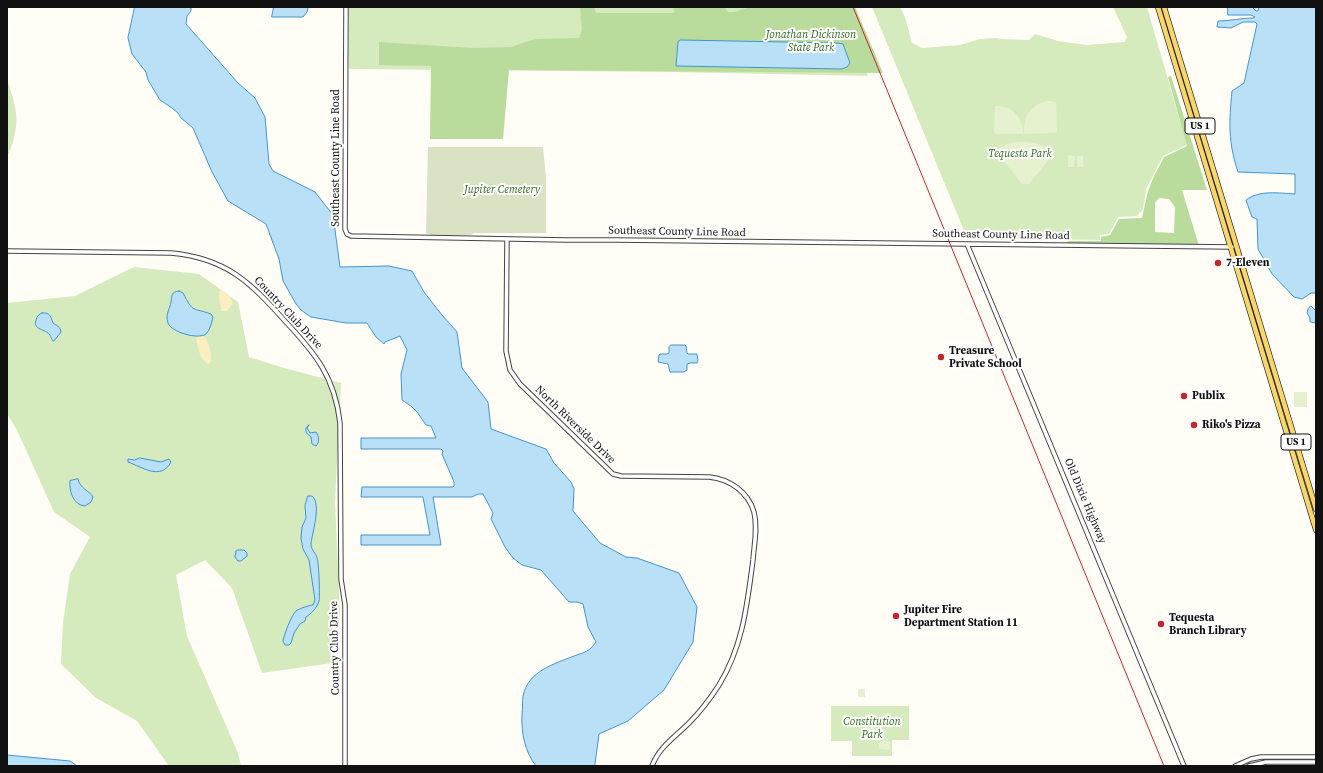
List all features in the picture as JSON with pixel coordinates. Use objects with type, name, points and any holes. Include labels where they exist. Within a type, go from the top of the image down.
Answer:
[{"type":"main road","name":"US 1","points":[[1158,7],[1316,530]]},
{"type":"main road","name":"US 1","points":[[1164,7],[1316,509]]},
{"type":"main road","points":[[1212,186],[1219,192]]},
{"type":"main road","points":[[1251,315],[1259,321]]},
{"type":"main road","points":[[1266,366],[1276,375]]},
{"type":"street","name":"Southeast County Line Road","points":[[346,7],[345,157],[346,232],[349,236],[1230,248],[1236,246]]},
{"type":"street","name":"North Riverside Drive","points":[[507,239],[506,351],[510,370],[520,384],[613,474],[621,476],[709,477],[719,479],[740,490],[748,499],[753,509],[756,531],[747,607],[740,640],[731,664],[716,690],[700,711],[662,748],[652,766]]},
{"type":"street","name":"Old Dixie Highway","points":[[967,244],[1184,766]]},
{"type":"street","name":"Country Club Drive","points":[[7,251],[171,253],[190,255],[208,260],[233,272],[251,285],[274,308],[315,355],[330,383],[336,401],[340,423],[341,579],[345,605],[345,766]]},
{"type":"street","points":[[1235,766],[1251,759],[1261,757],[1316,757]]},
{"type":"street","points":[[1249,766],[1266,762],[1316,762]]},
{"type":"green space","name":"Jonathan Dickinson State Park","points":[[349,7],[839,7],[868,76],[674,72],[349,69]]},
{"type":"green space","name":"Jonathan Dickinson State Park","points":[[580,7],[594,7],[596,13],[673,13],[674,7],[724,7],[728,12],[734,12],[750,7],[855,7],[883,73],[509,70],[503,139],[430,139],[431,66],[379,65],[379,42],[472,48],[512,47],[537,39],[579,38],[582,30]],"holes":[[[678,42],[847,67],[842,69],[676,66]]]},
{"type":"green space","name":"Tequesta Park","points":[[872,7],[900,7],[905,17],[912,43],[922,48],[960,45],[980,39],[997,38],[1029,40],[1035,34],[1058,41],[1087,45],[1125,42],[1127,37],[1113,7],[1147,7],[1187,145],[1163,156],[1146,189],[1143,209],[1137,216],[1118,217],[1109,234],[1099,235],[1101,240],[967,238]]},
{"type":"green space","points":[[1171,76],[1207,190],[1182,190],[1199,246],[1067,244],[1067,241],[1101,241],[1101,237],[1110,235],[1119,219],[1142,218],[1148,191],[1164,157],[1187,146],[1168,77]],"holes":[[[1159,198],[1169,199],[1175,207],[1174,233],[1155,232],[1155,203]]]},
{"type":"green space","points":[[7,79],[15,107],[16,126],[12,146],[7,157]]},
{"type":"green space","points":[[1046,101],[1056,102],[1057,132],[1024,134],[1026,117],[1035,106]]},
{"type":"green space","points":[[995,106],[1007,108],[1019,117],[1023,134],[996,134],[994,132]]},
{"type":"green space","name":"Tequesta Park","points":[[1017,142],[1037,144],[1046,148],[1053,155],[1029,184],[1022,184],[995,150],[1010,143]]},
{"type":"green space","name":"Jupiter Cemetery","points":[[428,147],[543,147],[546,178],[546,233],[474,233],[471,235],[432,235],[426,233]]},
{"type":"green space","points":[[1068,155],[1075,156],[1074,167],[1068,167]]},
{"type":"green space","points":[[1077,156],[1083,156],[1083,167],[1077,167]]},
{"type":"green space","points":[[134,267],[199,274],[238,302],[249,357],[341,383],[335,502],[340,612],[332,663],[262,673],[232,588],[205,560],[176,575],[187,636],[238,753],[241,766],[169,766],[137,721],[96,698],[61,664],[63,623],[70,574],[90,537],[54,512],[16,428],[7,414],[7,303],[75,296]]},
{"type":"green space","points":[[1294,392],[1307,392],[1307,407],[1294,407]]},
{"type":"green space","points":[[858,689],[865,689],[865,697],[858,697]]},
{"type":"green space","name":"Constitution Park","points":[[831,706],[909,706],[909,740],[892,740],[892,756],[852,756],[852,741],[831,741]]},
{"type":"green space","points":[[864,724],[874,724],[874,736],[864,736]]},
{"type":"green space","points":[[881,741],[890,741],[890,750],[879,749],[879,743]]},
{"type":"sand","points":[[220,290],[227,293],[233,304],[227,311],[221,311],[219,295]]},
{"type":"sand","points":[[197,336],[206,338],[211,355],[209,364],[201,357],[196,339]]},
{"type":"water","points":[[135,7],[191,7],[191,11],[187,16],[186,24],[238,83],[255,98],[265,117],[269,164],[273,171],[315,192],[333,215],[340,267],[389,266],[412,271],[424,292],[457,332],[462,368],[488,402],[491,429],[546,449],[554,463],[571,482],[574,489],[573,511],[600,543],[626,557],[637,558],[679,573],[697,607],[693,642],[664,690],[628,721],[599,734],[595,766],[536,766],[526,748],[522,721],[523,696],[530,680],[536,674],[550,666],[586,651],[596,642],[588,627],[583,604],[569,602],[541,570],[522,565],[513,558],[505,547],[491,519],[493,513],[483,494],[478,494],[472,497],[433,497],[441,545],[361,545],[361,535],[430,535],[423,497],[361,497],[362,487],[454,486],[454,482],[441,449],[361,449],[361,438],[436,438],[431,426],[426,425],[417,412],[402,400],[401,374],[407,350],[400,336],[385,342],[384,344],[376,337],[367,323],[346,323],[311,317],[301,310],[296,304],[283,281],[279,259],[266,224],[228,201],[212,172],[193,128],[181,118],[178,113],[160,100],[148,80],[146,72],[132,54],[128,38]]},
{"type":"water","points":[[274,7],[308,8],[303,17],[272,17]]},
{"type":"water","points":[[1228,7],[1252,7],[1258,11],[1259,7],[1316,7],[1316,293],[1311,293],[1302,299],[1294,297],[1272,274],[1258,249],[1257,219],[1252,217],[1246,200],[1263,193],[1295,194],[1295,174],[1238,172],[1232,151],[1230,113],[1232,91],[1244,83],[1257,24],[1255,22],[1243,22],[1231,28],[1217,27],[1218,21],[1255,17],[1251,15],[1228,15]]},
{"type":"water","points":[[681,40],[837,43],[843,44],[850,63],[847,67],[842,69],[676,66],[678,42]]},
{"type":"water","points":[[179,291],[183,293],[189,304],[194,309],[211,314],[213,317],[210,328],[206,334],[202,336],[191,336],[179,332],[168,323],[167,314],[173,293]]},
{"type":"water","points":[[1311,306],[1316,311],[1316,323],[1310,322],[1310,318],[1307,313]]},
{"type":"water","points":[[42,313],[48,314],[53,323],[60,328],[61,332],[54,341],[48,333],[36,326],[35,323],[37,317]]},
{"type":"water","points":[[671,345],[685,345],[688,354],[697,354],[697,363],[687,364],[687,370],[684,372],[670,372],[668,364],[658,362],[659,355],[669,353],[669,347]]},
{"type":"water","points":[[309,425],[307,428],[310,433],[316,432],[318,435],[319,441],[316,446],[312,444],[311,437],[306,432],[306,428]]},
{"type":"water","points":[[140,458],[161,462],[169,459],[171,462],[167,468],[157,472],[128,462],[128,459],[134,460]]},
{"type":"water","points":[[78,479],[81,485],[93,497],[91,502],[85,506],[77,503],[71,493],[70,481]]},
{"type":"water","points":[[308,496],[312,496],[316,505],[316,519],[311,544],[318,561],[319,601],[312,612],[306,617],[305,621],[300,624],[294,633],[291,643],[289,645],[285,645],[283,641],[294,613],[299,609],[313,605],[315,600],[309,560],[303,549],[301,538],[302,527],[306,518],[305,506]]},
{"type":"water","points":[[244,550],[247,553],[247,556],[241,561],[238,561],[235,557],[236,551]]},
{"type":"water","points":[[7,755],[70,761],[77,766],[7,766]]},
{"type":"railway","points":[[853,7],[1164,766]]},
{"type":"place","name":"7-Eleven","points":[[1218,263]]},
{"type":"place","name":"Treasure Private School","points":[[941,357]]},
{"type":"place","name":"Publix","points":[[1184,396]]},
{"type":"place","name":"Riko's Pizza","points":[[1194,425]]},
{"type":"place","name":"Jupiter Fire Department Station 11","points":[[896,616]]},
{"type":"place","name":"Tequesta Branch Library","points":[[1161,624]]}]
